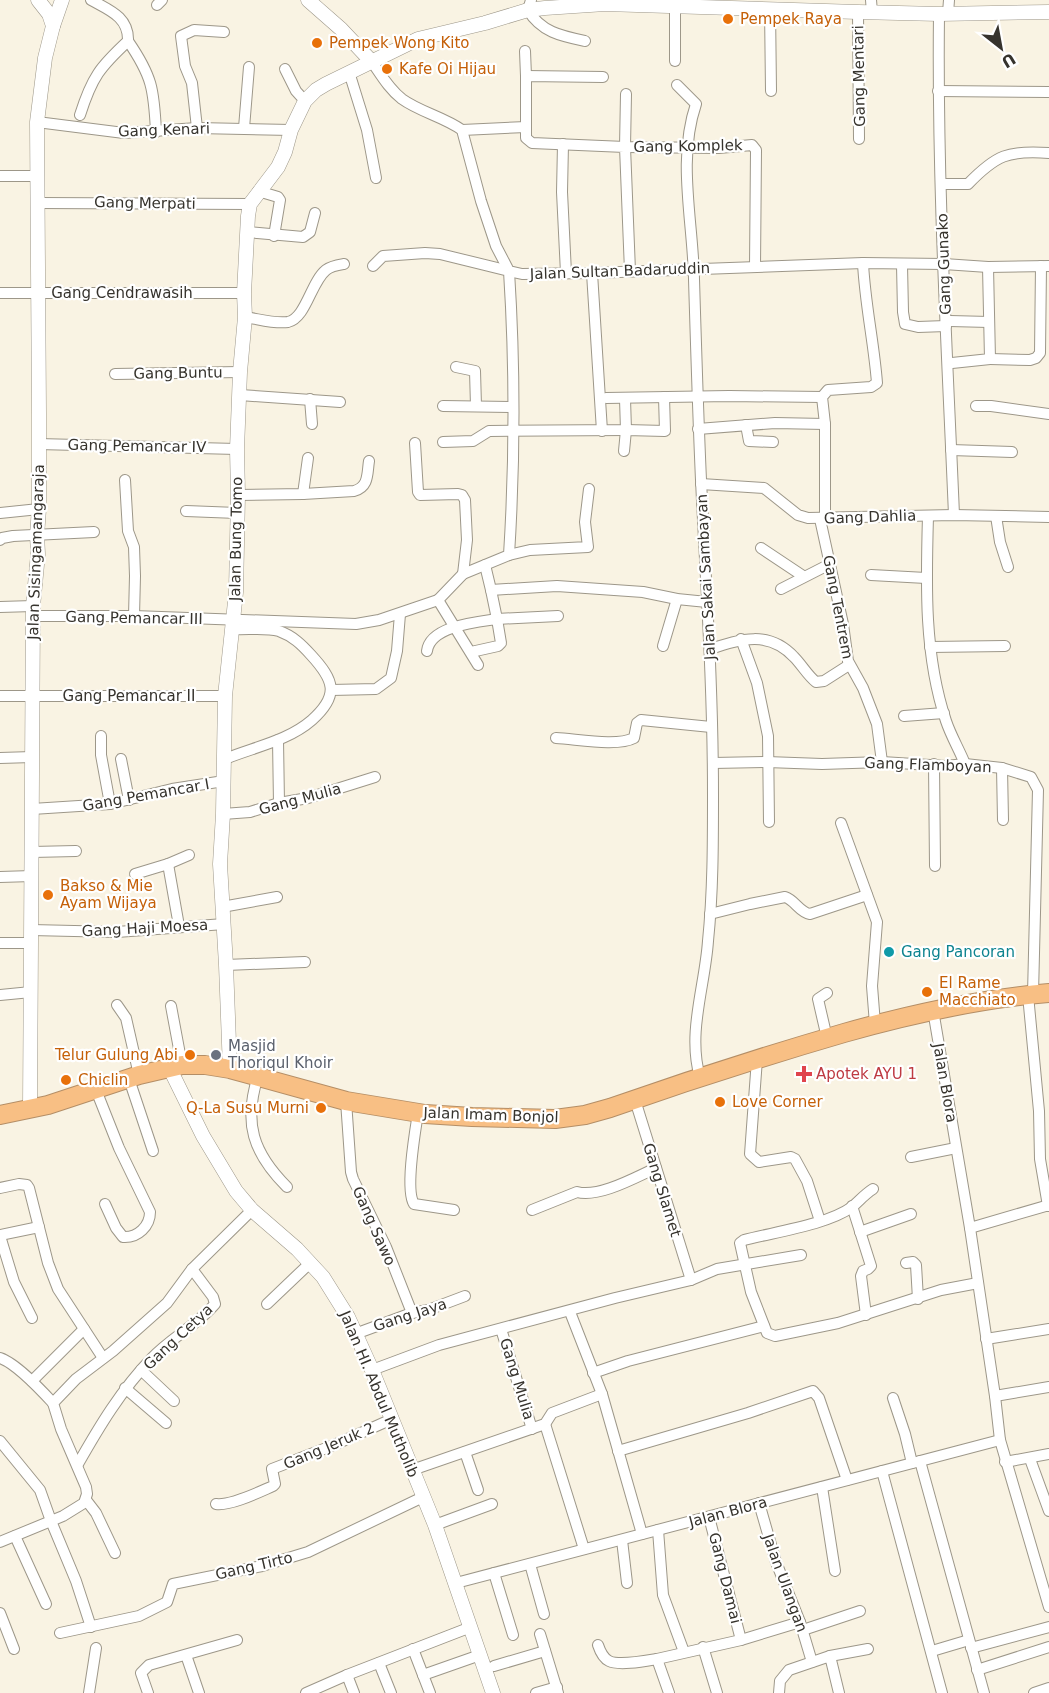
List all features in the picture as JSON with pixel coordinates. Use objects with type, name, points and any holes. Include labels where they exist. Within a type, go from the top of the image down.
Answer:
[{"type":"highway","name":"Jalan Imam Bonjol","points":[[0,1115],[30,1110],[176,1066],[205,1065],[258,1076],[346,1101],[418,1113],[472,1118],[555,1119],[585,1115],[757,1059],[875,1024],[933,1010],[1037,994]]},
{"type":"street","points":[[38,0],[49,14],[53,26]]},
{"type":"street","points":[[53,26],[62,0]]},
{"type":"street","points":[[91,0],[125,22],[128,40],[152,83],[155,95],[156,132]]},
{"type":"street","points":[[308,0],[341,29],[372,62],[391,89],[404,100],[462,130],[526,127]]},
{"type":"street","points":[[670,3],[675,61]]},
{"type":"street","name":"Jalan Bung Tomo","points":[[230,1069],[220,864],[225,759],[225,696],[234,625],[237,449],[245,316],[247,232],[250,204],[278,167],[291,130],[305,101],[315,90],[418,39],[485,23],[529,5],[670,3],[753,4],[771,8],[945,9],[1027,6],[1049,12]]},
{"type":"street","points":[[529,5],[539,24],[548,31],[585,41]]},
{"type":"street","points":[[771,8],[771,91]]},
{"type":"street","name":"Gang Mentari","points":[[859,139],[867,8]]},
{"type":"street","name":"Gang Gunako","points":[[945,9],[938,91],[948,323],[948,410],[954,515]]},
{"type":"street","name":"Jalan Sisingamangaraja","points":[[30,1110],[33,611],[39,509],[37,122],[45,58],[53,26]]},
{"type":"street","points":[[197,128],[192,83],[185,66],[181,36],[194,30],[224,32]]},
{"type":"street","points":[[80,115],[87,94],[102,66],[128,40]]},
{"type":"street","points":[[525,51],[526,138],[530,142],[625,147],[630,271]]},
{"type":"street","points":[[244,128],[249,67]]},
{"type":"street","points":[[285,69],[296,91],[305,101]]},
{"type":"street","points":[[349,72],[367,130],[376,178]]},
{"type":"street","points":[[526,76],[603,77]]},
{"type":"street","name":"Jalan Sakai Sambayan","points":[[677,85],[696,104],[688,128],[688,196],[694,268],[698,429],[710,649],[713,763],[710,914],[695,1038],[696,1065],[700,1077]]},
{"type":"street","points":[[938,91],[1049,93]]},
{"type":"street","name":"Gang Komplek","points":[[626,94],[625,147],[687,148],[752,145],[755,148],[755,267]]},
{"type":"street","name":"Gang Kenari","points":[[37,122],[124,133],[197,128],[291,130]]},
{"type":"street","name":"Jalan Sultan Badaruddin","points":[[462,130],[481,201],[496,246],[509,271],[522,274],[592,273],[863,263],[988,267],[1045,266]]},
{"type":"street","points":[[563,144],[562,192],[566,273]]},
{"type":"street","points":[[941,184],[968,184],[984,168],[1006,155],[1049,153]]},
{"type":"street","points":[[0,176],[38,176]]},
{"type":"street","points":[[258,191],[278,196],[280,200],[274,236]]},
{"type":"street","name":"Gang Merpati","points":[[39,203],[250,204]]},
{"type":"street","points":[[247,232],[303,237],[310,232],[315,213]]},
{"type":"street","points":[[373,266],[383,256],[425,253],[440,254],[509,271],[513,339],[514,431],[514,478],[509,555]]},
{"type":"street","points":[[606,398],[822,397],[828,390],[871,387],[877,383],[863,263]]},
{"type":"street","points":[[245,316],[290,322],[303,310],[312,289],[324,272],[328,268],[344,264]]},
{"type":"street","points":[[902,265],[905,324],[918,327],[948,323],[988,322]]},
{"type":"street","points":[[952,363],[1036,358],[1040,353],[1045,266]]},
{"type":"street","points":[[988,267],[990,359]]},
{"type":"street","points":[[592,273],[602,431]]},
{"type":"street","name":"Gang Cendrawasih","points":[[0,293],[244,293]]},
{"type":"street","points":[[456,367],[475,371],[476,406]]},
{"type":"street","name":"Gang Buntu","points":[[115,374],[240,372]]},
{"type":"street","points":[[240,395],[340,402]]},
{"type":"street","name":"Gang Tentrem","points":[[822,397],[825,424],[822,519],[849,665],[864,688],[877,724],[882,762]]},
{"type":"street","points":[[443,442],[473,441],[489,431],[665,431],[664,398]]},
{"type":"street","points":[[310,399],[312,424]]},
{"type":"street","points":[[624,451],[626,399]]},
{"type":"street","points":[[976,406],[991,405],[1049,414]]},
{"type":"street","points":[[443,406],[513,407]]},
{"type":"street","points":[[698,429],[746,425],[825,424]]},
{"type":"street","points":[[746,425],[749,441],[773,442]]},
{"type":"street","points":[[415,443],[420,495],[458,494],[462,495],[465,500],[467,540],[463,574]]},
{"type":"street","name":"Gang Pemancar IV","points":[[38,444],[237,449]]},
{"type":"street","points":[[951,450],[1012,452]]},
{"type":"street","points":[[303,494],[308,458]]},
{"type":"street","points":[[238,495],[303,494],[362,489],[366,483],[369,461]]},
{"type":"street","points":[[125,480],[129,531],[134,547],[134,616]]},
{"type":"street","name":"Gang Dahlia","points":[[701,484],[764,489],[798,515],[808,518],[954,515],[1049,517]]},
{"type":"street","points":[[234,625],[356,624],[379,620],[438,600],[463,574],[509,555],[530,550],[588,547],[585,522],[589,489]]},
{"type":"street","points":[[0,513],[39,509]]},
{"type":"street","points":[[186,511],[237,513]]},
{"type":"street","points":[[928,516],[926,578],[930,647],[935,682],[944,713],[965,764]]},
{"type":"street","points":[[996,516],[998,536],[1008,567]]},
{"type":"street","points":[[0,540],[13,536],[94,532]]},
{"type":"street","points":[[761,548],[803,576]]},
{"type":"street","points":[[781,589],[830,564]]},
{"type":"street","points":[[471,652],[498,646],[501,643],[485,565]]},
{"type":"street","points":[[871,575],[926,578]]},
{"type":"street","points":[[491,590],[557,586],[643,592],[706,602]]},
{"type":"street","points":[[663,646],[677,599]]},
{"type":"street","points":[[438,600],[478,665]]},
{"type":"street","name":"Gang Pemancar III","points":[[0,607],[234,625]]},
{"type":"street","points":[[331,690],[376,689],[391,678],[398,651],[400,614]]},
{"type":"street","points":[[427,651],[431,639],[454,626],[497,619],[558,616]]},
{"type":"street","points":[[225,759],[278,740],[303,728],[313,720],[329,699],[331,690],[329,676],[298,641],[276,630],[234,625]]},
{"type":"street","points":[[741,639],[757,683],[768,736],[769,822]]},
{"type":"street","points":[[710,649],[741,639],[760,639],[790,652],[816,682],[824,681],[849,665]]},
{"type":"street","points":[[930,647],[1005,646]]},
{"type":"street","name":"Gang Pemancar II","points":[[0,696],[225,696]]},
{"type":"street","points":[[904,716],[944,713]]},
{"type":"street","points":[[556,738],[618,742],[632,740],[635,727],[640,720],[711,727]]},
{"type":"street","points":[[101,736],[101,755],[110,804]]},
{"type":"street","points":[[278,740],[279,803]]},
{"type":"street","points":[[0,758],[32,757]]},
{"type":"street","points":[[121,759],[129,800]]},
{"type":"street","name":"Gang Flamboyan","points":[[713,763],[882,762],[946,766],[965,764],[1002,768],[1031,777],[1038,790],[1037,994],[1044,1111],[1040,1159],[1048,1205]]},
{"type":"street","points":[[934,764],[934,866]]},
{"type":"street","points":[[1002,768],[1003,820]]},
{"type":"street","name":"Gang Mulia","points":[[223,814],[250,812],[279,803],[308,798],[375,777]]},
{"type":"street","name":"Gang Pemancar I","points":[[32,809],[110,804],[183,786],[224,781]]},
{"type":"street","points":[[841,823],[877,922],[872,986],[875,1024]]},
{"type":"street","points":[[32,852],[76,851]]},
{"type":"street","points":[[135,874],[189,855]]},
{"type":"street","points":[[168,864],[179,926]]},
{"type":"street","points":[[0,877],[32,876]]},
{"type":"street","points":[[710,914],[784,897],[790,899],[804,913],[810,914],[867,895]]},
{"type":"street","points":[[222,907],[277,897]]},
{"type":"street","name":"Gang Haji Moesa","points":[[0,943],[31,936],[224,924]]},
{"type":"street","points":[[226,965],[305,962]]},
{"type":"street","points":[[0,995],[31,992]]},
{"type":"street","points":[[827,993],[818,999],[827,1038]]},
{"type":"street","points":[[117,1005],[126,1018],[134,1077],[153,1151]]},
{"type":"street","points":[[171,1006],[176,1066]]},
{"type":"street","name":"Jalan Blora","points":[[933,1010],[970,1228],[1000,1440],[1049,1607]]},
{"type":"street","points":[[757,1059],[750,1154],[759,1162],[791,1157],[795,1159],[807,1181],[820,1221]]},
{"type":"street","name":"Jalan HI. Abdul Mutholib","points":[[176,1066],[211,1151],[236,1191],[252,1210],[323,1277],[348,1317],[435,1525],[493,1693]]},
{"type":"street","points":[[258,1076],[253,1097],[251,1126],[261,1157],[287,1187]]},
{"type":"street","points":[[96,1090],[119,1148],[150,1212],[150,1220],[140,1232],[123,1237],[116,1228],[105,1204]]},
{"type":"street","name":"Gang Slamet","points":[[634,1100],[691,1281]]},
{"type":"street","name":"Gang Sawo","points":[[346,1101],[353,1179],[386,1247],[412,1313]]},
{"type":"street","points":[[418,1113],[410,1177],[413,1202],[454,1210]]},
{"type":"street","points":[[911,1157],[956,1148]]},
{"type":"street","points":[[532,1210],[578,1192],[585,1194],[624,1183],[656,1168]]},
{"type":"street","points":[[0,1188],[19,1184],[27,1185],[29,1188],[48,1263],[58,1289],[69,1310],[103,1358]]},
{"type":"street","points":[[873,1189],[852,1206],[820,1221],[744,1240],[740,1243],[743,1263],[767,1333],[775,1336],[838,1323],[941,1290],[978,1283]]},
{"type":"street","points":[[970,1228],[1048,1205]]},
{"type":"street","points":[[852,1206],[871,1266],[863,1271],[861,1276],[866,1315]]},
{"type":"street","points":[[53,1403],[76,1379],[167,1304],[192,1269],[252,1210]]},
{"type":"street","points":[[860,1232],[911,1214]]},
{"type":"street","points":[[32,1318],[14,1281],[0,1235],[39,1227]]},
{"type":"street","points":[[372,1370],[439,1345],[570,1312],[615,1298],[691,1281],[717,1269],[801,1255]]},
{"type":"street","points":[[906,1263],[913,1262],[916,1265],[918,1299]]},
{"type":"street","points":[[267,1304],[310,1263]]},
{"type":"street","name":"Gang Cetya","points":[[78,1464],[125,1388],[153,1357],[215,1304],[213,1297],[192,1269]]},
{"type":"street","name":"Gang Jaya","points":[[355,1334],[465,1296]]},
{"type":"street","points":[[570,1312],[602,1394],[642,1534]]},
{"type":"street","points":[[593,1373],[628,1361],[764,1326]]},
{"type":"street","points":[[32,1381],[84,1329]]},
{"type":"street","name":"Gang Mulia","points":[[501,1329],[532,1428]]},
{"type":"street","points":[[986,1339],[1049,1329]]},
{"type":"street","points":[[0,1358],[6,1360],[32,1381],[53,1403],[61,1430],[78,1464],[86,1487],[86,1500],[96,1513],[115,1553]]},
{"type":"street","points":[[141,1370],[174,1401]]},
{"type":"street","points":[[995,1396],[1049,1387]]},
{"type":"street","points":[[125,1388],[166,1423]]},
{"type":"street","points":[[618,1450],[748,1413],[813,1391],[819,1398],[848,1480]]},
{"type":"street","points":[[412,1470],[544,1424],[552,1413],[602,1394]]},
{"type":"street","points":[[892,1398],[916,1462],[984,1693]]},
{"type":"street","name":"Gang Jeruk 2","points":[[216,1504],[221,1505],[237,1500],[273,1486],[275,1484],[272,1469],[392,1419]]},
{"type":"street","points":[[544,1424],[584,1550]]},
{"type":"street","name":"Jalan Blora","points":[[456,1583],[1000,1440]]},
{"type":"street","points":[[0,1441],[36,1482],[76,1581],[91,1627]]},
{"type":"street","points":[[465,1452],[478,1490]]},
{"type":"street","points":[[1005,1462],[1049,1454]]},
{"type":"street","points":[[1030,1459],[1049,1511]]},
{"type":"street","points":[[882,1471],[942,1693]]},
{"type":"street","points":[[822,1487],[835,1571]]},
{"type":"street","name":"Gang Tirto","points":[[60,1633],[139,1616],[161,1605],[170,1597],[173,1584],[262,1566],[308,1552],[423,1497]]},
{"type":"street","points":[[0,1542],[73,1511],[86,1500]]},
{"type":"street","name":"Jalan Ulangan","points":[[759,1503],[776,1562],[802,1626],[812,1662]]},
{"type":"street","points":[[435,1525],[492,1504]]},
{"type":"street","name":"Gang Damai","points":[[709,1516],[741,1640]]},
{"type":"street","points":[[658,1530],[663,1595],[684,1652]]},
{"type":"street","points":[[15,1536],[46,1604]]},
{"type":"street","points":[[622,1540],[627,1583]]},
{"type":"street","points":[[530,1564],[544,1614]]},
{"type":"street","points":[[494,1573],[513,1635]]},
{"type":"street","points":[[598,1646],[602,1655],[609,1661],[633,1662],[657,1659],[860,1611]]},
{"type":"street","points":[[0,1613],[14,1649]]},
{"type":"street","points":[[311,1692],[347,1675],[471,1627]]},
{"type":"street","points":[[932,1651],[1049,1627]]},
{"type":"street","points":[[536,1693],[557,1690],[540,1634]]},
{"type":"street","points":[[148,1693],[141,1673],[149,1665],[237,1640]]},
{"type":"street","points":[[703,1647],[717,1693]]},
{"type":"street","points":[[977,1670],[1049,1647]]},
{"type":"street","points":[[89,1693],[96,1648]]},
{"type":"street","points":[[779,1693],[780,1681],[789,1670],[830,1656],[868,1648]]},
{"type":"street","points":[[413,1649],[430,1693]]},
{"type":"street","points":[[494,1666],[545,1651]]},
{"type":"street","points":[[423,1676],[480,1654]]},
{"type":"street","points":[[186,1655],[199,1693]]},
{"type":"street","points":[[830,1656],[839,1693]]},
{"type":"street","points":[[657,1659],[669,1693]]},
{"type":"street","points":[[379,1663],[391,1693]]},
{"type":"street","points":[[347,1675],[354,1693]]},
{"type":"street","points":[[1034,1693],[1049,1688]]},
{"type":"place","name":"Pempek Raya","points":[[728,19]]},
{"type":"place","name":"Pempek Wong Kito","points":[[317,43]]},
{"type":"place","name":"Kafe Oi Hijau","points":[[387,69]]},
{"type":"place","name":"Bakso & Mie Ayam Wijaya","points":[[48,895]]},
{"type":"place","name":"Gang Pancoran","points":[[889,952]]},
{"type":"place","name":"El Rame Macchiato","points":[[927,992]]},
{"type":"place","name":"Telur Gulung Abi","points":[[190,1055]]},
{"type":"place","name":"Masjid Thoriqul Khoir","points":[[216,1055]]},
{"type":"place","name":"Apotek AYU 1","points":[[804,1074]]},
{"type":"place","name":"Chiclin","points":[[66,1080]]},
{"type":"place","name":"Love Corner","points":[[720,1102]]},
{"type":"place","name":"Q-La Susu Murni","points":[[321,1108]]}]
